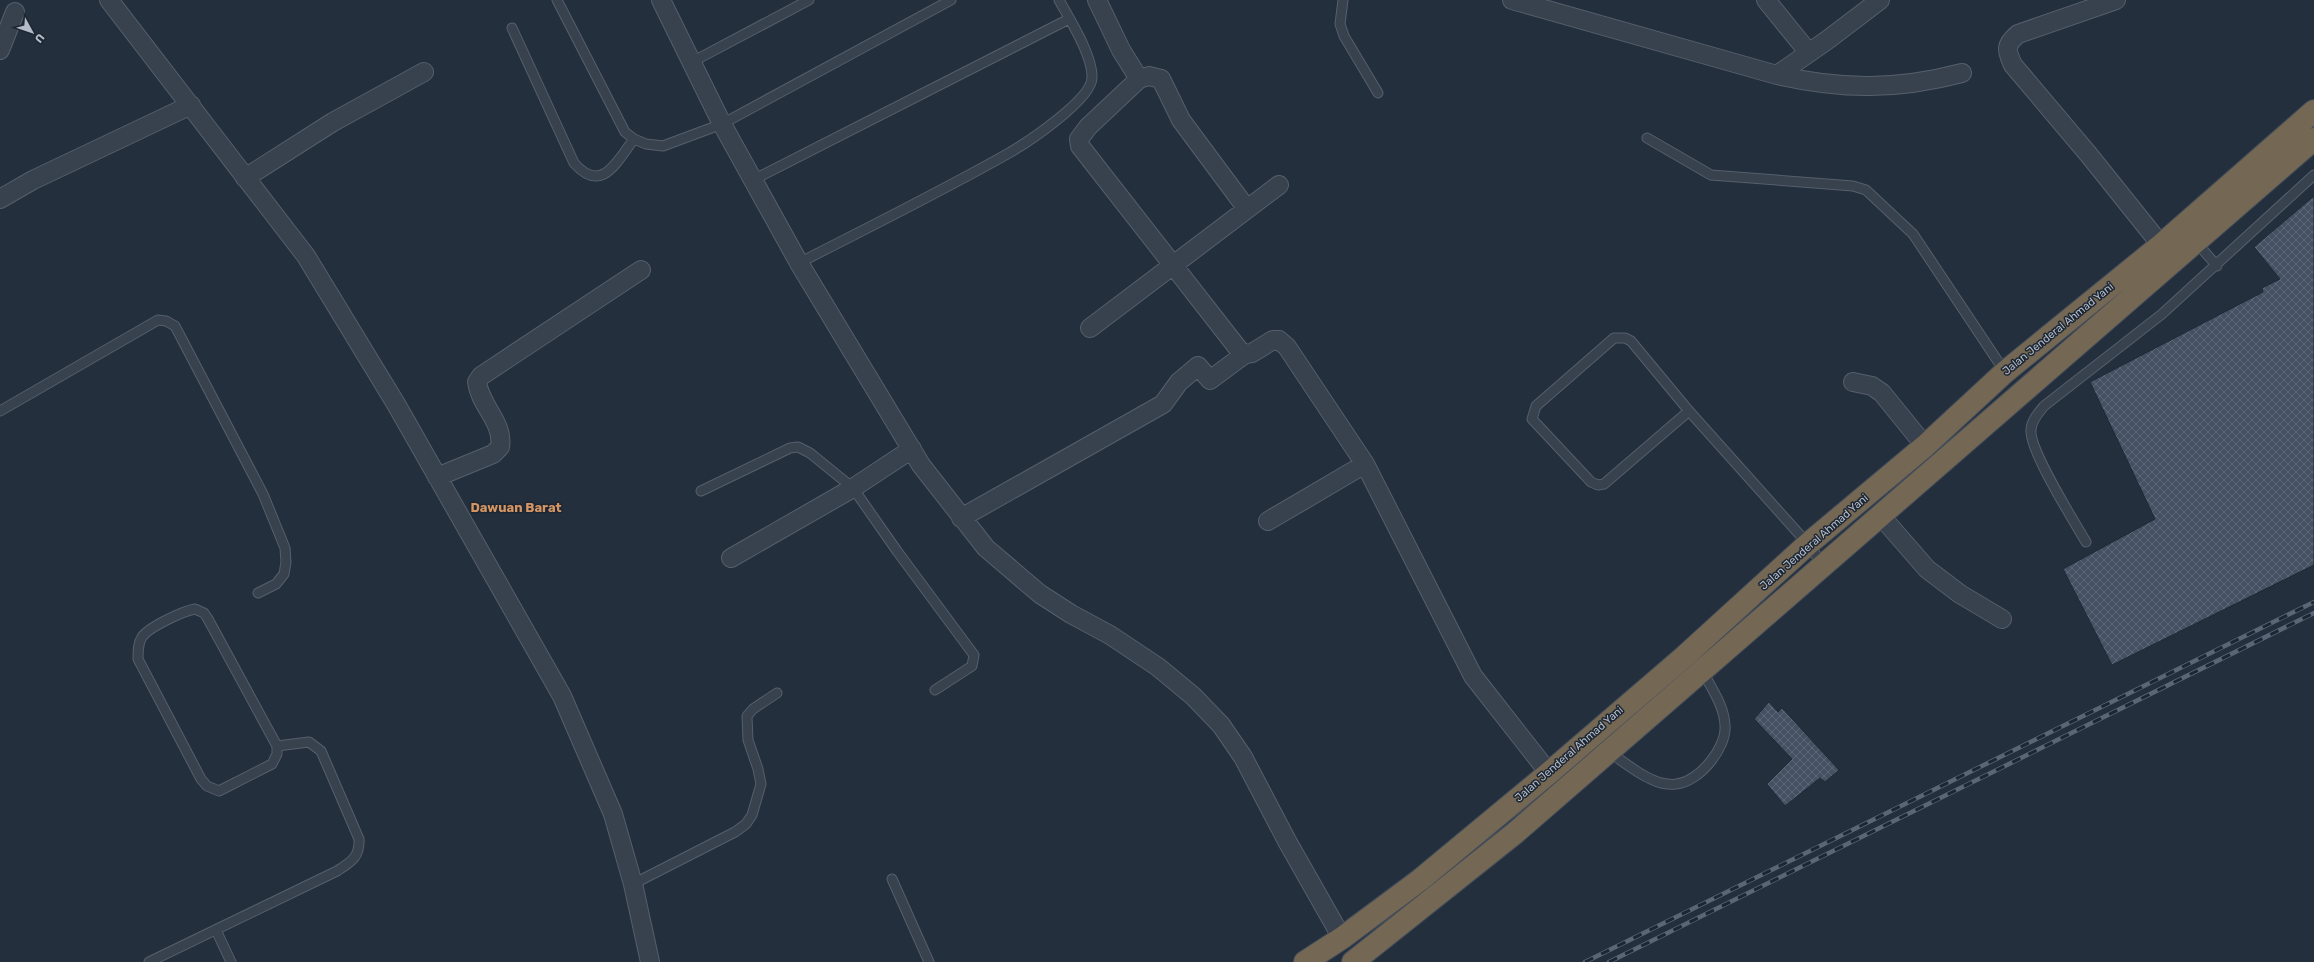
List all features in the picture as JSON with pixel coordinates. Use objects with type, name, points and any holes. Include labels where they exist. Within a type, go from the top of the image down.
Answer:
[{"type":"highway","name":"Jalan Jenderal Ahmad Yani","points":[[1353,962],[1515,833],[1823,565],[2189,234],[2314,111]]},
{"type":"highway","name":"Jalan Jenderal Ahmad Yani","points":[[1306,962],[1342,938],[1420,880],[1549,773],[1685,656],[1808,544],[1925,446],[2005,372],[2161,245],[2189,234],[2314,139]]},
{"type":"street","points":[[110,0],[306,256],[354,333],[562,696],[613,814],[633,884],[650,962]]},
{"type":"street","points":[[1097,0],[1121,50],[1139,79]]},
{"type":"street","points":[[1512,0],[1777,75],[1812,83],[1870,87],[1936,80],[1962,73]]},
{"type":"street","points":[[1766,0],[1809,53]]},
{"type":"street","points":[[1777,75],[1880,0]]},
{"type":"street","points":[[2116,0],[2018,34],[2010,41],[2008,48],[2009,56],[2013,65],[2089,155],[2161,245]]},
{"type":"street","points":[[664,1],[722,124],[799,263],[912,449],[962,518],[986,548],[1040,594],[1071,614],[1110,635],[1158,667],[1193,696],[1221,725],[1243,757],[1287,841],[1342,938]]},
{"type":"street","points":[[0,50],[15,12]]},
{"type":"street","points":[[245,178],[333,122],[424,72]]},
{"type":"street","points":[[1245,354],[1240,351],[1171,266],[1080,146],[1079,139],[1088,127],[1139,79],[1149,76],[1161,80],[1181,120],[1247,209]]},
{"type":"street","points":[[0,199],[33,180],[191,105]]},
{"type":"street","points":[[1090,328],[1279,185]]},
{"type":"street","points":[[437,478],[493,454],[500,447],[501,438],[499,430],[478,392],[477,382],[481,376],[641,270]]},
{"type":"street","points":[[962,518],[1163,404],[1179,382],[1198,366],[1210,380],[1245,354],[1252,353],[1273,340],[1279,340],[1287,347],[1366,464],[1472,676],[1549,773]]},
{"type":"street","points":[[1853,382],[1872,386],[1882,393],[1925,446]]},
{"type":"street","points":[[731,558],[853,488],[912,449]]},
{"type":"street","points":[[1268,521],[1366,464]]},
{"type":"street","points":[[1880,514],[1927,569],[1960,594],[2002,619]]},
{"type":"lane","points":[[557,0],[625,132],[634,139],[646,144],[663,146],[722,124],[951,0]]},
{"type":"lane","points":[[692,62],[808,0]]},
{"type":"lane","points":[[799,263],[1010,153],[1066,113],[1082,98],[1089,90],[1092,78],[1089,61],[1059,0]]},
{"type":"lane","points":[[1343,0],[1340,24],[1344,36],[1378,93]]},
{"type":"lane","points":[[753,180],[1069,18]]},
{"type":"lane","points":[[512,28],[574,163],[582,172],[588,176],[600,176],[610,171],[634,139]]},
{"type":"lane","points":[[1647,138],[1711,175],[1853,186],[1866,190],[1918,239],[2005,372]]},
{"type":"lane","points":[[2086,542],[2053,485],[2032,441],[2030,428],[2036,417],[2044,406],[2162,314],[2314,175]]},
{"type":"lane","points":[[2189,234],[2216,266]]},
{"type":"lane","points":[[0,411],[158,320],[166,321],[175,326],[263,494],[284,548],[286,562],[284,574],[276,584],[258,593]]},
{"type":"lane","points":[[1689,411],[1604,484],[1598,486],[1591,482],[1532,419],[1532,414],[1536,406],[1614,338],[1621,337],[1631,341],[1689,411],[1808,544],[1823,565]]},
{"type":"lane","points":[[701,491],[790,448],[798,447],[810,453],[853,488],[897,551],[974,655],[972,666],[934,690]]},
{"type":"lane","points":[[195,609],[204,613],[277,746],[277,754],[272,764],[219,791],[208,786],[201,779],[139,664],[138,645],[141,638],[146,632],[187,610],[195,609]]},
{"type":"lane","points":[[1609,752],[1660,782],[1677,784],[1697,775],[1713,760],[1724,742],[1726,727],[1723,709],[1702,670]]},
{"type":"lane","points":[[633,884],[735,832],[746,824],[752,815],[761,784],[758,769],[748,740],[747,716],[753,709],[777,693]]},
{"type":"lane","points":[[149,962],[337,871],[351,862],[359,850],[359,839],[320,751],[310,742],[277,746]]},
{"type":"lane","points":[[892,879],[929,962]]},
{"type":"lane","points":[[216,930],[230,962]]},
{"type":"building","points":[[2314,196],[2314,565],[2112,665],[2063,569],[2155,519],[2090,382],[2263,292],[2262,288],[2280,279],[2254,247]]},
{"type":"building","points":[[1769,702],[1778,712],[1782,708],[1839,770],[1825,782],[1820,778],[1785,806],[1767,784],[1792,759],[1754,719]]},
{"type":"railway","points":[[1585,962],[2314,602]]},
{"type":"railway","points":[[1609,962],[2314,613]]},
{"type":"district","name":"Dawuan Barat","points":[[516,507]]}]
